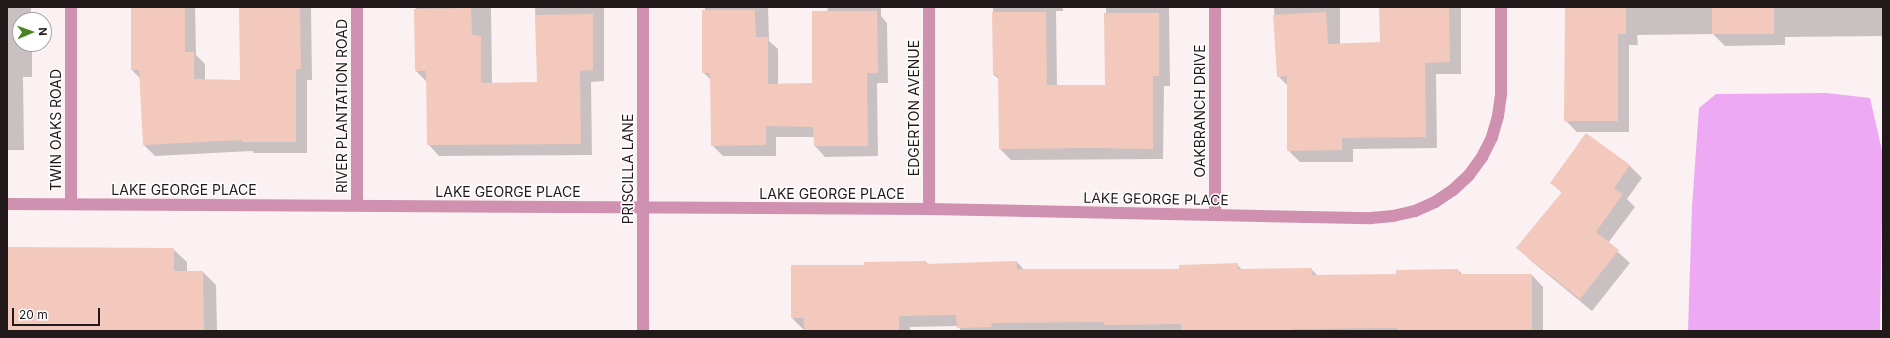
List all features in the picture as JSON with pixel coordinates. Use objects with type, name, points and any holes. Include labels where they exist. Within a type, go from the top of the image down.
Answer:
[{"type":"street","name":"TWIN OAKS ROAD","points":[[71,7],[71,204]]},
{"type":"street","name":"RIVER PLANTATION ROAD","points":[[357,7],[358,205]]},
{"type":"street","name":"PRISCILLA LANE","points":[[643,7],[643,331]]},
{"type":"street","name":"EDGERTON AVENUE","points":[[929,7],[929,210]]},
{"type":"street","name":"OAKBRANCH DRIVE","points":[[1215,7],[1215,215]]},
{"type":"street","name":"LAKE GEORGE PLACE","points":[[7,204],[643,207],[929,210],[1371,218],[1393,216],[1415,211],[1435,202],[1453,190],[1469,175],[1482,157],[1492,137],[1498,116],[1501,94],[1501,7]]},
{"type":"shaded area","points":[[1826,93],[1870,98],[1883,155],[1880,331],[1688,331],[1692,207],[1699,108],[1716,94]]},
{"type":"building","points":[[131,7],[185,7],[185,52],[194,52],[194,79],[240,80],[239,8],[300,7],[301,69],[296,69],[296,142],[242,142],[242,140],[143,145],[139,70],[131,70]]},
{"type":"building","points":[[1379,7],[1449,7],[1450,62],[1425,63],[1426,137],[1342,138],[1342,150],[1287,151],[1287,76],[1277,77],[1273,15],[1326,12],[1328,44],[1380,42]]},
{"type":"building","points":[[1565,7],[1626,7],[1626,34],[1618,34],[1618,121],[1564,121]]},
{"type":"building","points":[[1712,7],[1774,7],[1774,34],[1712,34]]},
{"type":"building","points":[[471,8],[472,35],[481,36],[481,82],[484,83],[537,82],[535,15],[593,14],[593,70],[580,71],[581,144],[427,145],[426,71],[415,71],[414,9]]},
{"type":"building","points":[[702,10],[755,10],[756,37],[768,37],[768,84],[812,83],[812,11],[877,11],[878,73],[867,73],[868,146],[814,146],[813,127],[766,126],[766,145],[711,146],[710,73],[702,73]]},
{"type":"building","points":[[992,12],[1046,12],[1047,85],[1105,85],[1104,13],[1159,13],[1159,76],[1153,76],[1153,149],[999,149],[998,75],[993,75]]},
{"type":"building","points":[[1586,133],[1630,165],[1614,188],[1623,194],[1596,232],[1619,250],[1580,299],[1516,248],[1562,192],[1550,183]]},
{"type":"building","points":[[7,247],[174,248],[174,271],[203,271],[204,331],[7,331]]},
{"type":"building","points":[[926,261],[926,264],[1017,261],[1017,269],[1179,269],[1179,265],[1238,263],[1238,269],[1312,268],[1312,275],[1396,274],[1396,270],[1458,269],[1459,274],[1532,274],[1532,331],[1397,331],[1397,328],[1292,329],[1292,331],[1181,331],[1181,324],[1104,325],[1104,322],[991,323],[992,327],[957,328],[956,315],[899,316],[899,331],[804,331],[804,318],[791,318],[791,265],[864,265],[864,262]]}]
